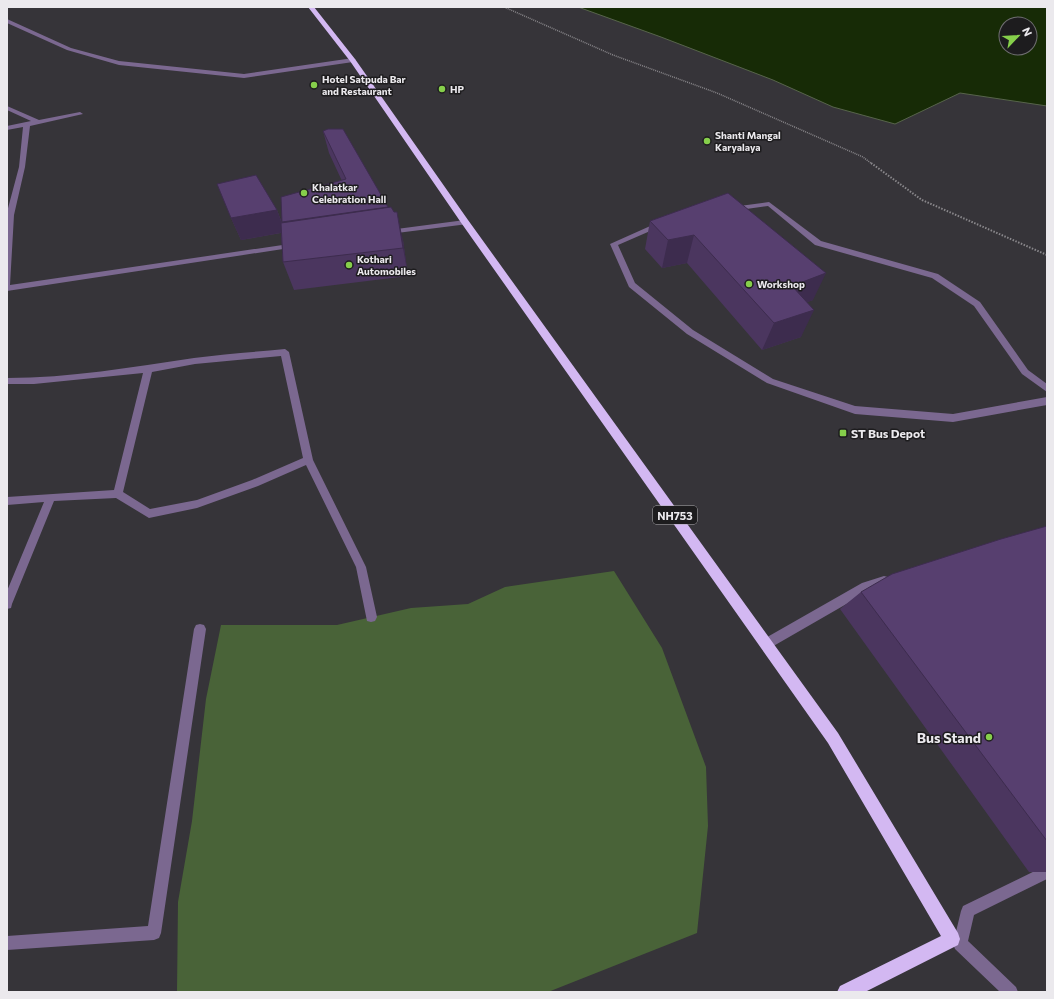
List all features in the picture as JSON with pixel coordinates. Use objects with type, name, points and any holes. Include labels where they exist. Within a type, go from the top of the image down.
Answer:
[{"type":"highway","name":"NH753","points":[[311,7],[353,60],[465,222],[833,738],[952,939],[846,992]]},
{"type":"street","points":[[7,21],[70,49],[119,63],[244,76],[353,60]]},
{"type":"street","points":[[7,108],[38,122]]},
{"type":"street","points":[[7,128],[80,114]]},
{"type":"street","points":[[7,282],[9,216],[22,167],[28,124]]},
{"type":"street","points":[[725,210],[769,204],[818,243],[935,276],[977,304],[1025,372],[1047,389]]},
{"type":"street","points":[[383,233],[465,222]]},
{"type":"street","points":[[668,222],[614,244],[632,285],[690,332],[770,381],[855,410],[953,418],[1047,401]]},
{"type":"street","points":[[7,288],[305,244]]},
{"type":"street","points":[[7,382],[57,379],[148,369],[195,361],[285,352],[308,460],[361,567],[371,617]]},
{"type":"street","points":[[118,494],[148,369]]},
{"type":"street","points":[[7,502],[51,497],[118,494],[149,514],[198,504],[255,483],[308,460]]},
{"type":"street","points":[[7,604],[51,497]]},
{"type":"street","points":[[766,644],[866,587],[894,578]]},
{"type":"street","points":[[7,943],[154,933],[200,629]]},
{"type":"street","points":[[1011,992],[960,944],[968,911],[1047,872]]},
{"type":"path","points":[[504,7],[613,55],[717,93],[863,157],[922,200],[1047,255]]},
{"type":"shaded area","points":[[578,7],[1047,7],[1047,106],[960,93],[895,124],[833,107],[773,80]]},
{"type":"shaded area","points":[[614,571],[662,648],[706,767],[708,826],[697,933],[548,992],[177,992],[178,902],[192,821],[206,699],[221,625],[337,625],[411,608],[468,604],[505,587]]},
{"type":"building","points":[[328,129],[343,129],[388,207],[282,222],[281,197],[346,179],[323,131]]},
{"type":"building","points":[[256,175],[277,210],[231,218],[217,184]]},
{"type":"building","points":[[728,193],[826,273],[792,286],[814,310],[774,323],[694,235],[668,240],[650,221]]},
{"type":"building","points":[[391,207],[394,212],[397,212],[403,248],[283,262],[281,223]]},
{"type":"building","name":"Bus Stand","points":[[1047,526],[1047,841],[861,592],[892,574]]},
{"type":"place","name":"Hotel Satpuda Bar and Restaurant","points":[[314,85]]},
{"type":"place","name":"HP","points":[[442,89]]},
{"type":"place","name":"Shanti Mangal Karyalaya","points":[[707,141]]},
{"type":"place","name":"Khalatkar Celebration Hall","points":[[304,193]]},
{"type":"place","name":"Kothari Automobiles","points":[[349,265]]},
{"type":"place","name":"Workshop","points":[[749,284]]},
{"type":"place","name":"ST Bus Depot","points":[[843,433]]},
{"type":"place","name":"Bus Stand","points":[[989,737]]}]
